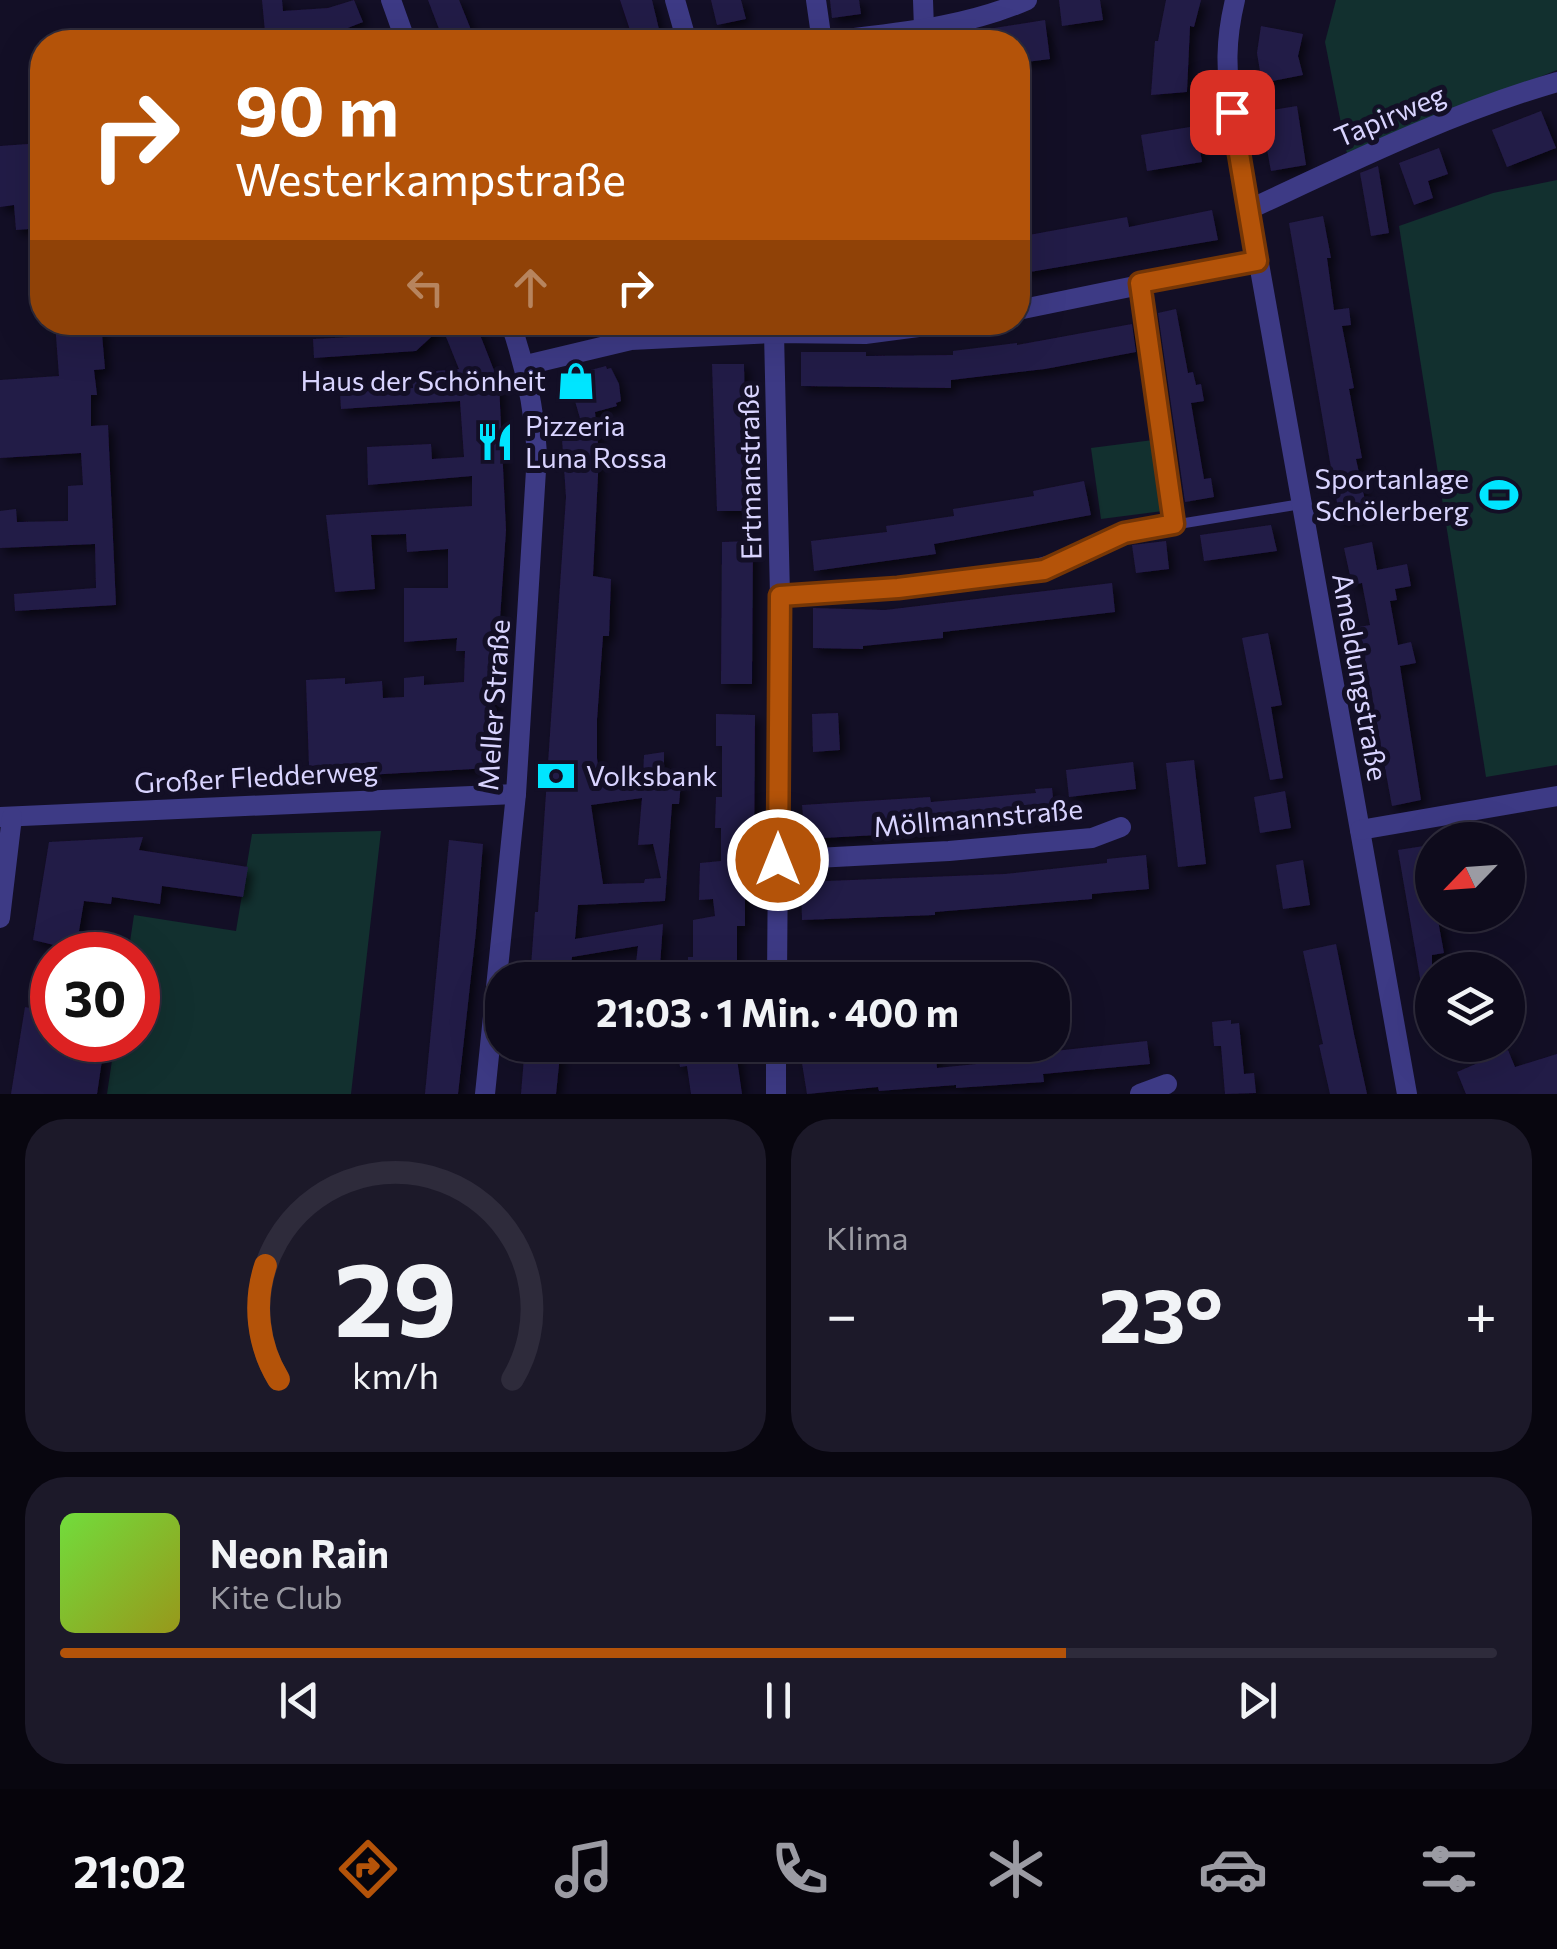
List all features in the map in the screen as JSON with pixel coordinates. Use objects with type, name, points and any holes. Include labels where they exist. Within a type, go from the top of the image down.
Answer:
[{"type":"street","points":[[391,0],[402,30]]},
{"type":"street","points":[[675,0],[684,30]]},
{"type":"street","points":[[816,0],[820,30]]},
{"type":"street","points":[[923,0],[924,29]]},
{"type":"street","points":[[916,30],[995,14],[1026,0]]},
{"type":"street","name":"Ameldungstraße","points":[[1236,0],[1227,34],[1225,64],[1406,1094]]},
{"type":"street","name":"Tapirweg","points":[[1248,210],[1396,141],[1517,93],[1557,82]]},
{"type":"street","points":[[1030,307],[1257,261]]},
{"type":"street","points":[[1140,283],[1174,524]]},
{"type":"street","name":"Meller Straße","points":[[485,1094],[516,794],[537,454],[533,399],[515,335]]},
{"type":"street","points":[[526,366],[630,340],[690,335]]},
{"type":"street","name":"Ertmanstraße","points":[[773,335],[780,596],[777,962]]},
{"type":"street","points":[[780,596],[898,588],[1044,570],[1084,554]]},
{"type":"street","name":"Großer Fledderweg","points":[[6,817],[516,794]]},
{"type":"street","points":[[1360,830],[1557,796]]},
{"type":"street","points":[[0,918],[6,817]]},
{"type":"street","name":"Möllmannstraße","points":[[778,860],[949,852],[1092,838],[1121,827]]},
{"type":"street","points":[[776,1062],[776,1094]]},
{"type":"street","points":[[1140,1094],[1167,1084]]},
{"type":"lane","points":[[1084,554],[1124,533],[1301,504]]},
{"type":"green space","points":[[1336,0],[1557,0],[1557,70],[1347,154],[1325,42]]},
{"type":"green space","name":"Sportanlage Schölerberg","points":[[1557,180],[1557,765],[1486,777],[1399,226],[1493,193]]},
{"type":"green space","points":[[1153,440],[1163,511],[1101,519],[1091,448]]},
{"type":"green space","points":[[381,831],[351,1094],[107,1094],[112,1062],[160,1062],[160,932],[131,932],[134,915],[236,931],[252,834]]},
{"type":"building","points":[[262,0],[282,0],[283,11],[328,8],[354,0],[363,22],[343,30],[265,30]]},
{"type":"building","points":[[428,0],[459,0],[471,30],[439,30]]},
{"type":"building","points":[[620,0],[652,0],[659,30],[630,30]]},
{"type":"building","points":[[711,0],[741,0],[746,19],[717,25]]},
{"type":"building","points":[[830,0],[859,0],[861,14],[832,18]]},
{"type":"building","points":[[1059,0],[1100,0],[1103,20],[1062,26]]},
{"type":"building","points":[[1166,0],[1201,0],[1194,27],[1190,26],[1187,92],[1151,95],[1155,41]]},
{"type":"building","points":[[1045,20],[1050,59],[1030,62],[1030,30],[982,30]]},
{"type":"building","points":[[1261,26],[1303,34],[1298,56],[1303,75],[1262,83],[1257,53]]},
{"type":"building","points":[[1297,106],[1306,165],[1271,171],[1260,112]]},
{"type":"building","points":[[1541,111],[1556,148],[1507,167],[1492,130]]},
{"type":"building","points":[[1196,126],[1202,162],[1147,171],[1141,135]]},
{"type":"building","points":[[30,144],[30,229],[16,230],[14,205],[0,207],[0,146]]},
{"type":"building","points":[[1439,148],[1448,174],[1428,181],[1433,198],[1414,205],[1399,163]]},
{"type":"building","points":[[1378,166],[1389,233],[1371,236],[1360,173]]},
{"type":"building","points":[[1212,210],[1218,240],[1030,272],[1030,235],[1127,217],[1129,227]]},
{"type":"building","points":[[1323,216],[1331,258],[1327,258],[1334,310],[1349,308],[1351,325],[1342,326],[1362,458],[1356,459],[1368,514],[1340,520],[1289,223]]},
{"type":"building","points":[[1176,309],[1188,373],[1193,372],[1196,385],[1201,384],[1204,401],[1191,403],[1204,479],[1211,478],[1214,497],[1185,502],[1158,313]]},
{"type":"building","points":[[1132,324],[1136,352],[1045,369],[951,380],[951,388],[801,386],[801,352],[953,355],[953,351],[1017,345]]},
{"type":"building","points":[[56,335],[102,335],[105,369],[94,370],[97,395],[91,395],[91,426],[108,425],[116,605],[15,611],[14,594],[96,588],[95,544],[0,548],[0,511],[16,509],[17,522],[68,521],[68,486],[83,485],[81,453],[0,458],[0,380],[59,376]]},
{"type":"building","points":[[433,335],[416,351],[314,358],[313,339]]},
{"type":"building","points":[[445,335],[480,335],[499,383],[506,530],[490,768],[367,775],[366,763],[309,766],[306,680],[345,678],[345,684],[382,681],[383,698],[404,697],[404,678],[424,676],[424,685],[464,682],[465,651],[456,651],[457,638],[404,642],[404,588],[448,588],[448,549],[407,552],[406,534],[371,535],[375,589],[335,592],[326,515],[472,506],[472,476],[368,485],[367,447],[431,444],[432,459],[464,457],[460,401],[341,409],[340,393],[413,388],[412,373],[459,369]]},
{"type":"building","points":[[712,364],[744,364],[747,511],[717,511]]},
{"type":"building","points":[[611,368],[619,384],[621,401],[617,406],[595,412],[599,455],[593,576],[611,579],[609,636],[603,636],[597,720],[601,786],[643,779],[644,755],[664,752],[664,783],[681,783],[679,804],[672,804],[665,901],[578,905],[575,939],[663,924],[660,962],[636,962],[638,946],[572,957],[572,962],[531,962],[566,497],[561,424],[581,422],[568,376]],"holes":[[[642,798],[638,845],[653,844],[661,878],[645,879],[644,883],[603,884],[591,805]]]},
{"type":"building","points":[[1084,481],[1091,515],[934,544],[936,554],[814,571],[811,541],[887,532],[886,526],[954,516],[953,509],[1034,496],[1033,491]]},
{"type":"building","points":[[1271,525],[1277,551],[1204,561],[1200,535]]},
{"type":"building","points":[[753,541],[752,684],[721,684],[722,542]]},
{"type":"building","points":[[1166,541],[1169,569],[1136,573],[1132,545]]},
{"type":"building","points":[[1372,542],[1377,570],[1407,564],[1411,586],[1395,589],[1397,600],[1390,601],[1398,645],[1411,642],[1416,663],[1400,666],[1421,800],[1392,806],[1359,627],[1370,625],[1362,583],[1352,585],[1344,548]]},
{"type":"building","points":[[1112,583],[1115,612],[943,632],[943,638],[863,649],[813,648],[813,608],[885,610]]},
{"type":"building","points":[[1268,633],[1282,705],[1271,707],[1283,778],[1270,780],[1242,638]]},
{"type":"building","points":[[838,713],[840,750],[813,752],[812,714]]},
{"type":"building","points":[[716,714],[755,715],[754,865],[745,865],[745,926],[737,926],[737,962],[688,962],[688,957],[693,957],[693,920],[715,916],[713,899],[699,900],[700,863],[721,861],[721,828],[715,828],[716,797],[722,797],[722,746],[716,746]]},
{"type":"building","points":[[1194,760],[1206,864],[1178,867],[1166,763]]},
{"type":"building","points":[[1133,762],[1136,789],[1069,797],[1066,770]]},
{"type":"building","points":[[1052,788],[1055,816],[932,827],[932,832],[805,839],[802,805],[930,797],[931,802],[1036,793],[1035,789]]},
{"type":"building","points":[[1285,791],[1291,828],[1260,833],[1254,797]]},
{"type":"building","points":[[143,837],[139,850],[248,867],[243,897],[162,886],[160,904],[112,897],[111,904],[84,901],[79,931],[86,932],[34,932],[49,842]]},
{"type":"building","points":[[449,840],[483,844],[476,931],[458,1094],[425,1094]]},
{"type":"building","points":[[1415,847],[1415,932],[1440,932],[1444,952],[1416,952],[1398,850]]},
{"type":"building","points":[[1146,855],[1149,889],[1092,894],[1092,899],[935,915],[802,920],[801,882],[1005,874]]},
{"type":"building","points":[[1303,860],[1310,905],[1283,909],[1276,865]]},
{"type":"building","points":[[1336,944],[1367,1094],[1330,1094],[1319,1045],[1323,1044],[1303,951]]},
{"type":"building","points":[[25,1007],[30,1008],[30,1062],[102,1062],[97,1094],[11,1094]]},
{"type":"building","points":[[1231,1020],[1231,1024],[1239,1023],[1244,1074],[1254,1073],[1256,1093],[1225,1094],[1221,1046],[1214,1046],[1212,1022]]},
{"type":"building","points":[[1147,1041],[1150,1064],[1043,1074],[1044,1082],[879,1091],[878,1087],[807,1094],[802,1062],[936,1062],[937,1068],[996,1062],[1070,1062],[1070,1049]]},
{"type":"building","points":[[1557,1054],[1557,1094],[1466,1094],[1457,1072],[1480,1062],[1513,1062],[1515,1067]]},
{"type":"building","points":[[524,1062],[559,1062],[556,1094],[521,1094]]},
{"type":"building","points":[[679,1062],[737,1062],[742,1094],[691,1094],[687,1066],[680,1067]]},
{"type":"place","name":"Haus der Schönheit","points":[[576,381]]},
{"type":"place","name":"Pizzeria Luna Rossa","points":[[495,442]]},
{"type":"place","name":"Sportanlage Schölerberg","points":[[1499,495]]},
{"type":"place","name":"Volksbank","points":[[556,776]]},
{"type":"route","points":[[778,860],[780,596],[898,588],[1044,570],[1124,533],[1174,524],[1140,283],[1257,261],[1232,112]]}]
